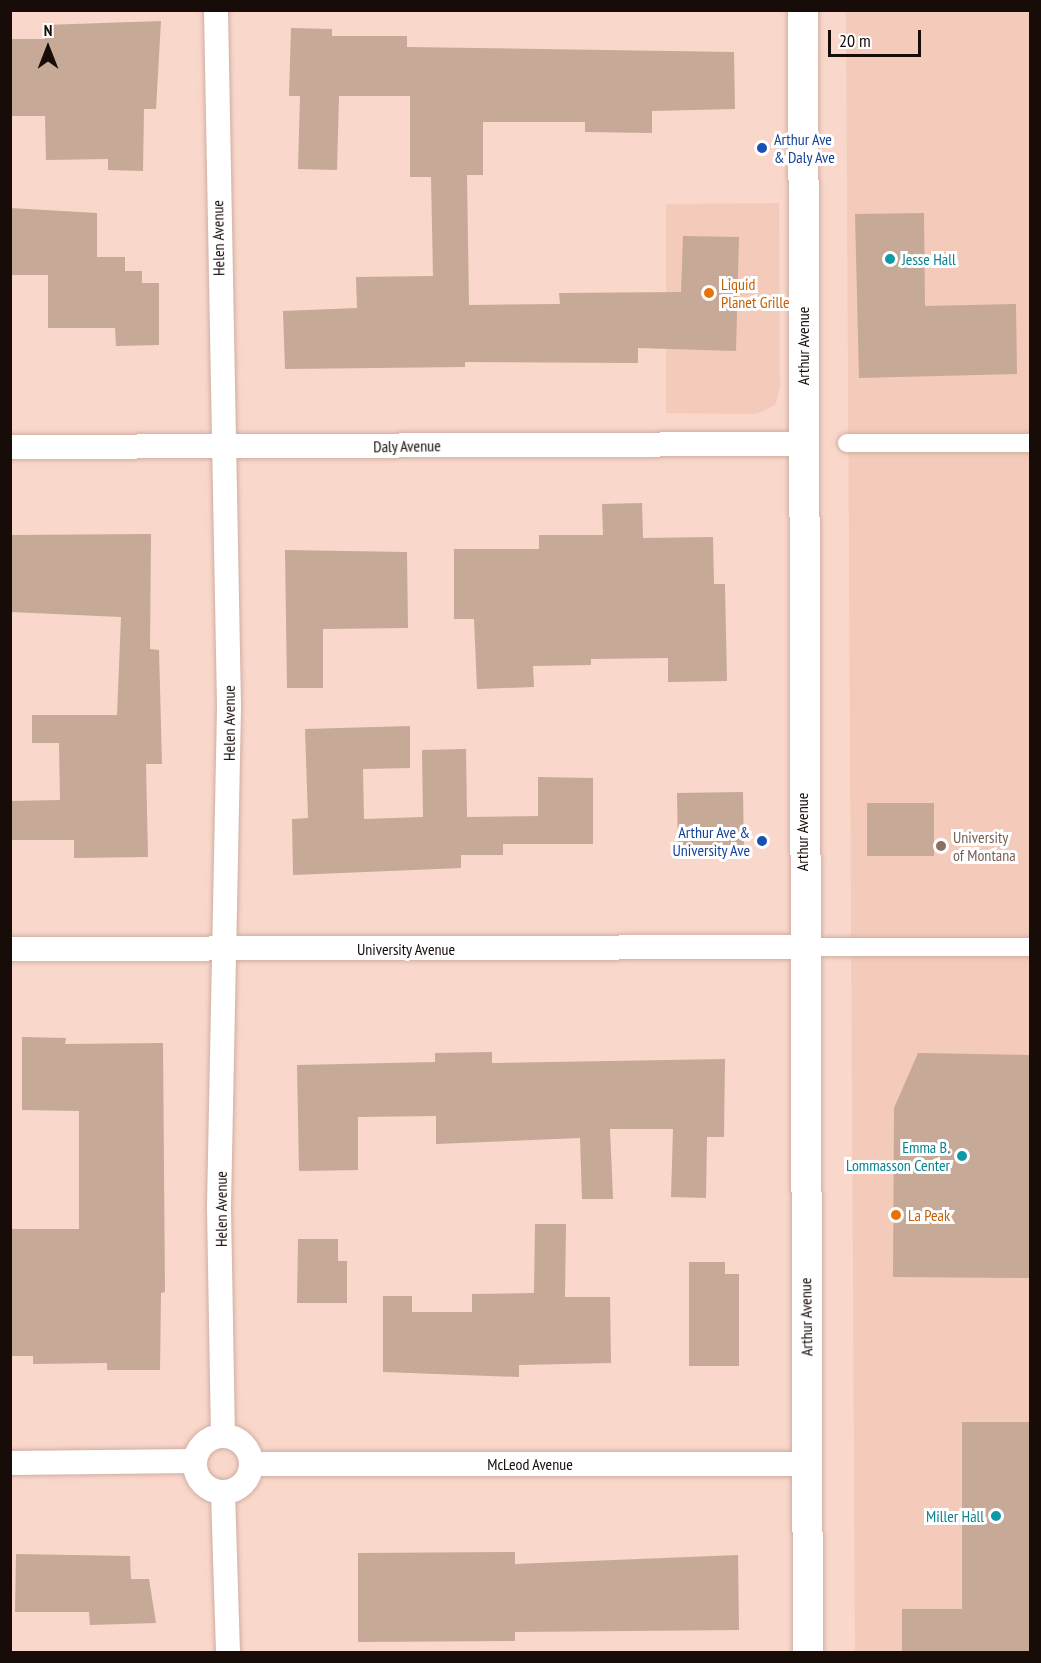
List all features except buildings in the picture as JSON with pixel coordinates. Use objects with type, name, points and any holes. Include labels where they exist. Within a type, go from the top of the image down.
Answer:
[{"type":"street","name":"Helen Avenue","points":[[216,10],[220,393],[227,449],[227,950],[219,1208],[223,1436]]},
{"type":"street","name":"Arthur Avenue","points":[[802,10],[802,947],[808,1653]]},
{"type":"street","points":[[847,443],[1030,442]]},
{"type":"street","name":"Daly Avenue","points":[[10,447],[227,449],[802,444]]},
{"type":"street","points":[[802,947],[1030,947]]},
{"type":"street","name":"University Avenue","points":[[10,950],[802,947]]},
{"type":"street","points":[[223,1436],[246,1446],[252,1464],[246,1483],[223,1493],[205,1486],[195,1461],[202,1445],[223,1436]]},
{"type":"street","points":[[10,1463],[195,1461]]},
{"type":"street","name":"McLeod Avenue","points":[[252,1464],[807,1464]]},
{"type":"street","points":[[223,1493],[228,1653]]},
{"type":"shaded area","name":"University of Montana","points":[[846,11],[1030,11],[1030,1652],[855,1652]]},
{"type":"shaded area","points":[[779,203],[780,387],[775,405],[756,414],[666,413],[666,204]]},
{"type":"place","name":"Arthur Ave & Daly Ave","points":[[762,148]]},
{"type":"place","name":"Jesse Hall","points":[[890,259]]},
{"type":"place","name":"Liquid Planet Grille","points":[[709,293]]},
{"type":"place","name":"Arthur Ave & University Ave","points":[[762,841]]},
{"type":"place","name":"University of Montana","points":[[941,846]]},
{"type":"place","name":"Emma B. Lommasson Center","points":[[962,1156]]},
{"type":"place","name":"La Peak","points":[[896,1215]]},
{"type":"place","name":"Miller Hall","points":[[996,1516]]}]
